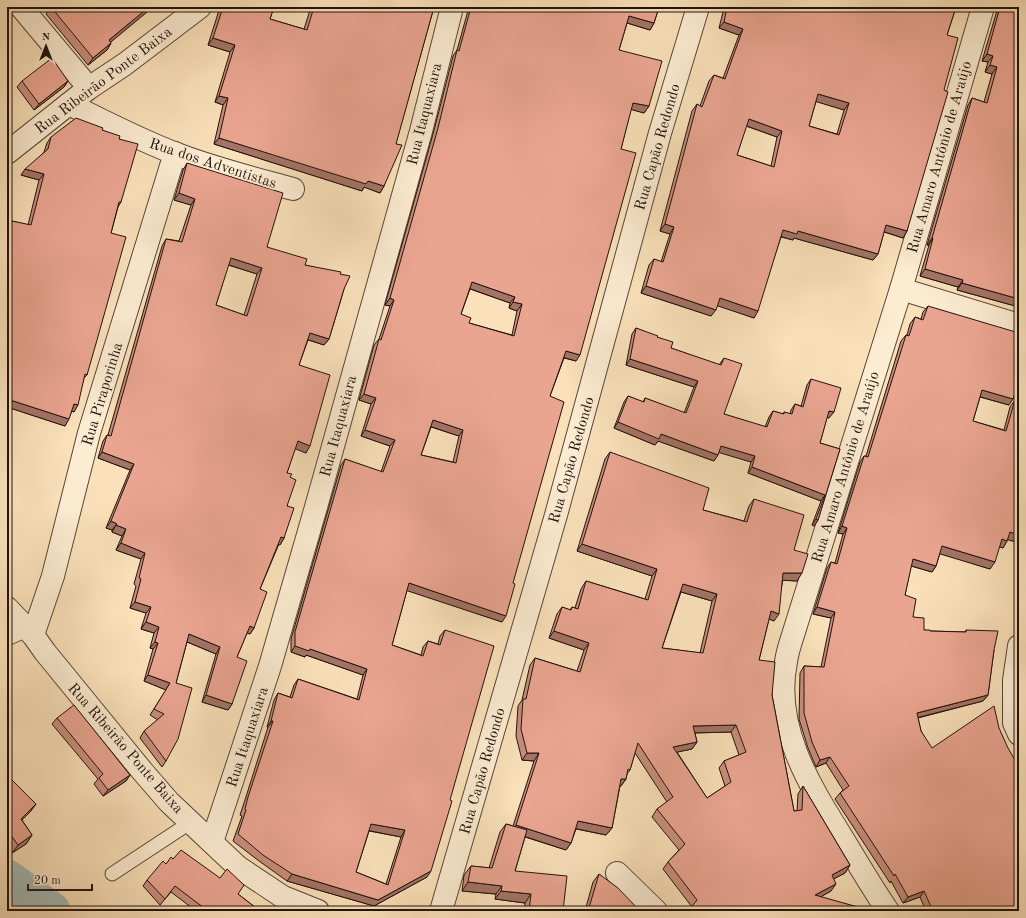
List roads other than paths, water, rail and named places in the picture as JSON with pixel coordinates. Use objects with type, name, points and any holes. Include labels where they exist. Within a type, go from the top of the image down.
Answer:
[{"type":"street","points":[[21,7],[89,88]]},
{"type":"street","name":"Rua Ribeirão Ponte Baixa","points":[[7,153],[89,88],[125,64],[200,7]]},
{"type":"street","name":"Rua Itaquaxiara","points":[[212,842],[270,666],[316,507],[421,132],[452,7]]},
{"type":"street","name":"Rua Capão Redondo","points":[[441,911],[558,507],[660,133],[698,7]]},
{"type":"street","name":"Rua Amaro Antônio de Araújo","points":[[888,911],[817,798],[803,771],[792,744],[789,730],[784,697],[785,663],[901,289],[983,7]]},
{"type":"street","name":"Rua dos Adventistas","points":[[69,104],[134,136],[175,153],[252,178],[293,189]]},
{"type":"street","name":"Rua Piraporinha","points":[[30,632],[53,576],[89,433],[175,153]]},
{"type":"street","points":[[901,289],[1019,325]]},
{"type":"street","name":"Rua Ribeirão Ponte Baixa","points":[[7,608],[30,632],[169,802],[238,867],[283,896],[318,911]]},
{"type":"street","points":[[1019,646],[1014,680],[1014,723],[1019,734]]},
{"type":"street","points":[[617,873],[656,911]]},
{"type":"lane","points":[[7,639],[30,632]]},
{"type":"lane","points":[[112,874],[191,822]]},
{"type":"waterway","points":[[7,879],[51,911]]}]
